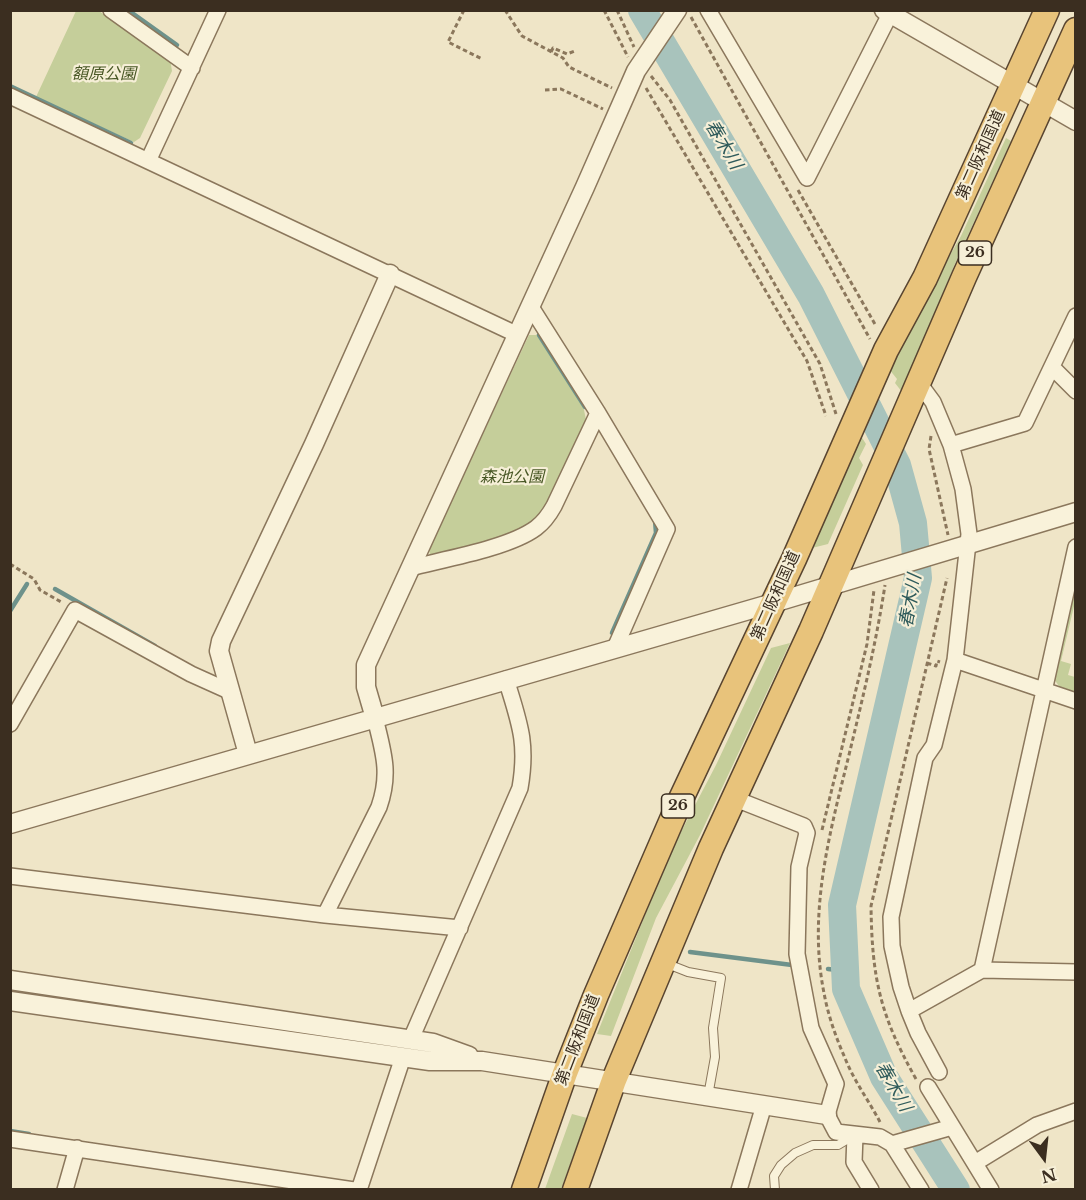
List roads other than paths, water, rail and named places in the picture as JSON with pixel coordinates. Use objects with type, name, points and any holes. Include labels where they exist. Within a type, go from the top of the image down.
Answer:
[{"type":"highway","name":"第二阪和国道","points":[[524,1190],[565,1073],[596,995],[680,801],[773,603],[843,423],[878,344],[925,278],[1047,10]]},
{"type":"highway","name":"第二阪和国道","points":[[575,1190],[614,1080],[733,798],[831,585],[1042,102],[1076,30]]},
{"type":"street","points":[[111,10],[192,68]]},
{"type":"street","points":[[148,161],[218,10]]},
{"type":"street","points":[[325,915],[379,807],[384,791],[385,758],[366,687],[366,665],[641,63],[677,10]]},
{"type":"street","points":[[708,10],[807,178],[887,12],[1076,121]]},
{"type":"street","points":[[10,96],[518,335]]},
{"type":"street","points":[[248,754],[219,651],[220,641],[314,444],[390,274]]},
{"type":"street","points":[[531,307],[667,529],[615,648]]},
{"type":"street","points":[[951,445],[1025,423],[1076,316]]},
{"type":"street","points":[[1053,368],[1076,391]]},
{"type":"street","points":[[919,382],[933,402],[951,445],[963,489],[969,534],[955,660],[934,745],[926,758],[891,917],[892,946],[901,987],[918,1033],[939,1072]]},
{"type":"street","points":[[410,568],[511,542],[537,528],[554,506],[598,413]]},
{"type":"street","points":[[10,824],[831,585],[887,574],[948,545],[969,544],[1076,512]]},
{"type":"street","points":[[982,970],[1076,547]]},
{"type":"street","points":[[10,724],[75,610],[191,674],[231,692]]},
{"type":"street","points":[[955,660],[1076,701]]},
{"type":"street","points":[[411,1039],[520,788],[524,746],[506,679]]},
{"type":"street","points":[[733,798],[804,826],[807,833],[799,867],[796,954],[811,1028],[836,1084],[827,1115],[836,1132],[880,1137],[896,1143],[948,1128]]},
{"type":"street","points":[[10,876],[325,915],[460,928]]},
{"type":"street","points":[[909,1011],[982,970],[1076,972]]},
{"type":"street","points":[[10,980],[411,1039],[433,1043],[482,1060]]},
{"type":"street","points":[[10,1001],[430,1061],[482,1060],[827,1115]]},
{"type":"street","points":[[359,1190],[403,1057]]},
{"type":"street","points":[[928,1087],[948,1128],[975,1163],[991,1190]]},
{"type":"street","points":[[740,1189],[764,1105]]},
{"type":"street","points":[[975,1163],[1037,1125],[1076,1111]]},
{"type":"street","points":[[855,1135],[854,1162],[871,1190]]},
{"type":"street","points":[[10,1139],[354,1190]]},
{"type":"street","points":[[896,1143],[921,1190]]},
{"type":"street","points":[[65,1190],[77,1149]]},
{"type":"lane","points":[[663,963],[688,972],[721,978],[713,1028],[716,1057],[708,1096]]},
{"type":"lane","points":[[775,1190],[774,1176],[781,1165],[795,1153],[813,1145],[838,1145],[855,1135]]},
{"type":"waterway","points":[[128,10],[177,45]]},
{"type":"waterway","name":"春木川","points":[[642,10],[811,295],[897,465],[913,523],[918,578],[842,905],[846,989],[884,1077],[956,1190]]},
{"type":"waterway","points":[[10,86],[131,143]]},
{"type":"waterway","points":[[539,335],[585,407]]},
{"type":"waterway","points":[[612,633],[656,533],[655,520]]},
{"type":"waterway","points":[[10,611],[27,584]]},
{"type":"waterway","points":[[55,589],[155,646]]},
{"type":"waterway","points":[[690,952],[792,965]]},
{"type":"waterway","points":[[828,969],[846,971]]},
{"type":"waterway","points":[[10,1131],[29,1134]]},
{"type":"park label","name":"額原公園","points":[[104,74]]},
{"type":"park label","name":"森池公園","points":[[512,477]]}]
